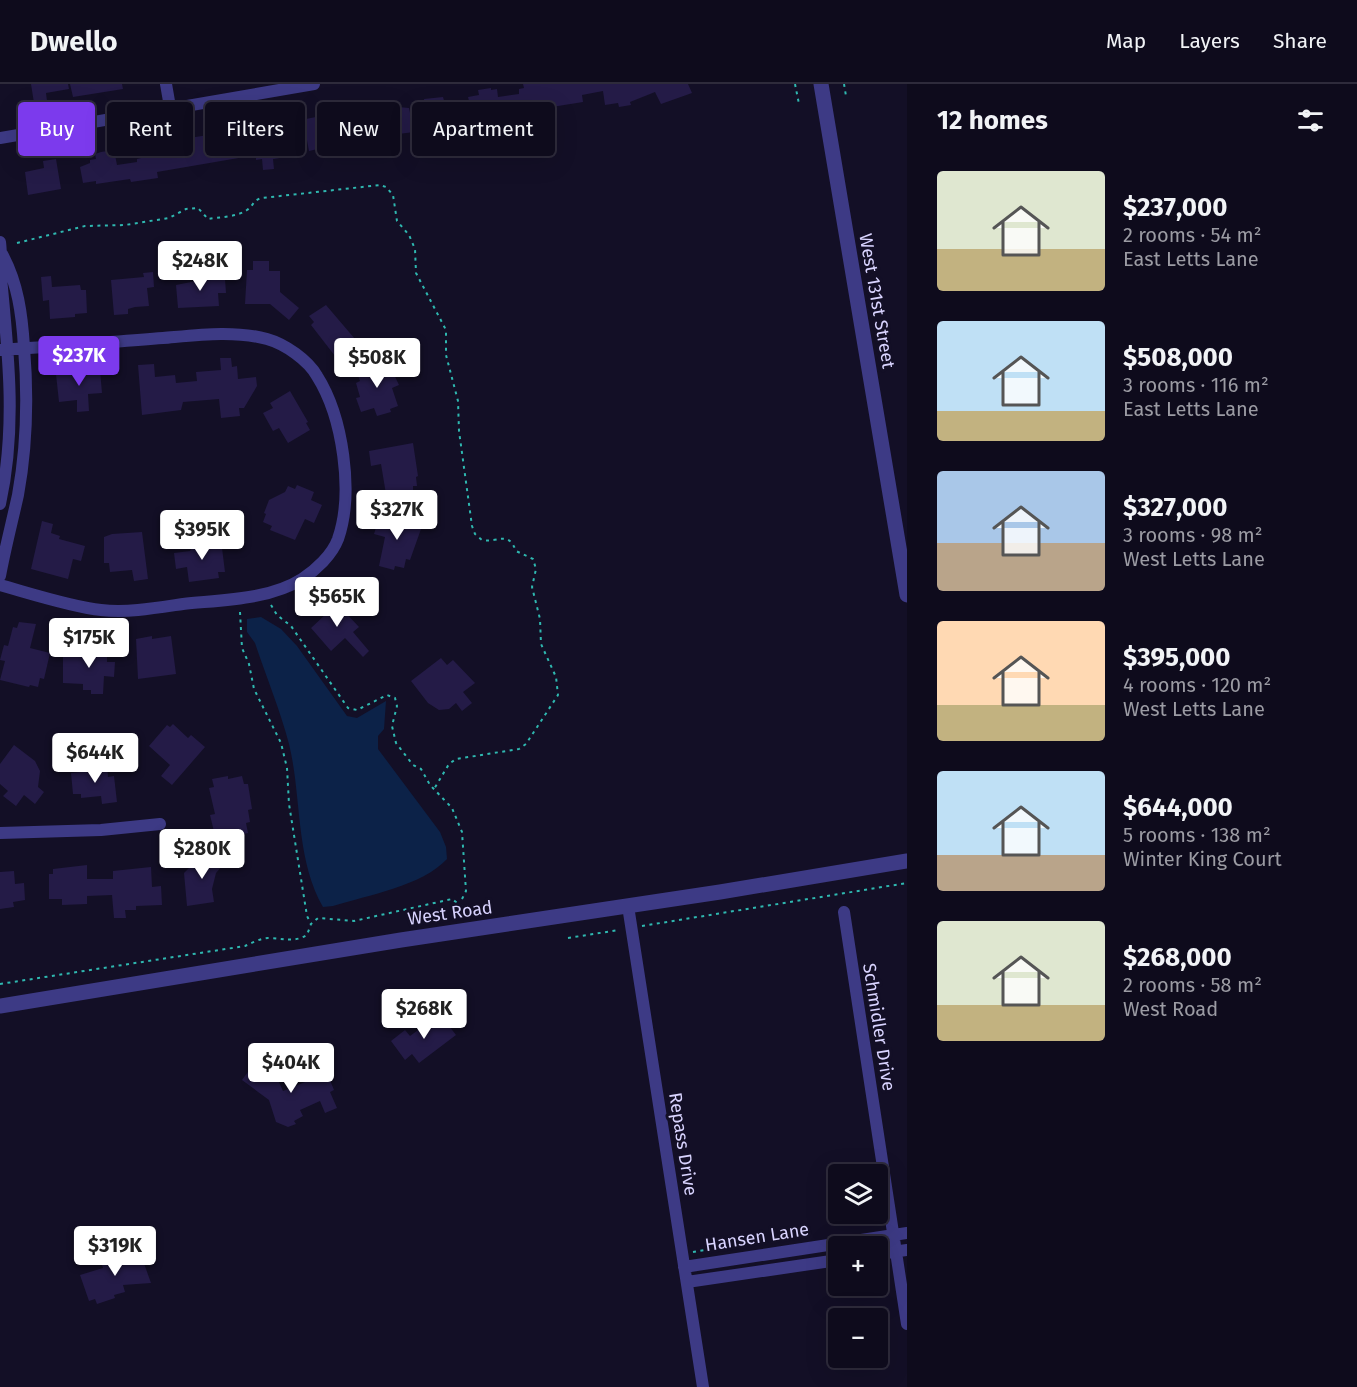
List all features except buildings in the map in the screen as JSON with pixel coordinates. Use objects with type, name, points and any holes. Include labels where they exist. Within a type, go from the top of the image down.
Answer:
[{"type":"street","points":[[166,84],[169,102]]},
{"type":"street","points":[[193,103],[314,84]]},
{"type":"street","name":"West 131st Street","points":[[820,84],[907,595]]},
{"type":"street","points":[[0,138],[107,118]]},
{"type":"street","points":[[0,576],[18,494],[25,441],[27,379],[22,318],[12,273],[1,248]]},
{"type":"street","points":[[0,504],[8,440],[11,387],[4,349],[1,248]]},
{"type":"street","points":[[0,585],[101,610],[133,610],[246,597],[274,591],[301,579],[330,554],[338,539],[345,504],[345,474],[330,399],[316,374],[294,352],[270,340],[245,334],[200,335],[4,349]]},
{"type":"street","points":[[0,833],[101,830],[160,824]]},
{"type":"street","name":"West Road","points":[[0,1006],[401,940],[907,861]]},
{"type":"street","name":"Repass Drive","points":[[628,906],[703,1387]]},
{"type":"street","name":"Schmidler Drive","points":[[843,912],[892,1235],[901,1251],[907,1324]]},
{"type":"street","name":"Hansen Lane","points":[[684,1267],[907,1233]]},
{"type":"street","name":"Hansen Lane","points":[[687,1282],[828,1261]]},
{"type":"path","points":[[795,84],[799,105]]},
{"type":"path","points":[[844,84],[846,96]]},
{"type":"path","points":[[17,243],[85,226],[125,225],[168,218],[192,208],[198,208],[208,219],[247,210],[256,199],[262,198],[380,185],[390,192],[397,221],[409,235],[415,249],[416,273],[446,330],[446,356],[458,401],[458,423],[472,526],[475,534],[482,540],[508,539],[512,541],[516,551],[533,559],[536,569],[532,587],[540,620],[540,644],[556,677],[558,688],[558,695],[526,744],[519,749],[456,759],[449,764],[434,789]]},
{"type":"path","points":[[261,607],[272,605],[277,615],[291,626],[348,708],[357,710],[387,695],[393,695],[397,706],[392,726],[396,743],[413,765],[427,776],[434,789],[452,808],[462,832],[466,891],[460,903]]},
{"type":"path","points":[[240,611],[240,640],[249,664],[254,689],[273,724],[287,768],[289,804],[307,916],[311,924]]},
{"type":"path","points":[[568,938],[907,883]]},
{"type":"path","points":[[0,984],[245,946],[267,938],[282,941],[302,939],[307,935],[311,924],[318,918],[354,921],[452,899],[469,912],[478,911]]},
{"type":"water","points":[[261,617],[281,629],[297,646],[347,716],[357,718],[386,701],[384,729],[378,736],[378,749],[440,832],[446,847],[447,859],[424,876],[394,888],[323,907],[314,888],[303,848],[289,744],[255,643],[247,632],[247,619]]}]
